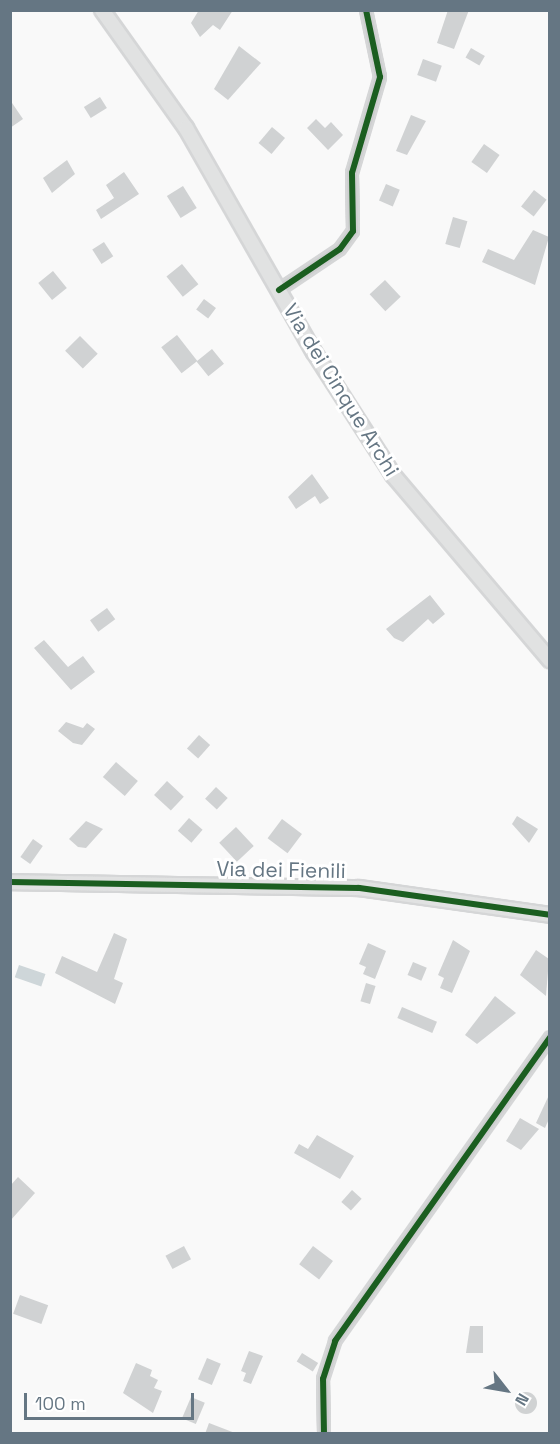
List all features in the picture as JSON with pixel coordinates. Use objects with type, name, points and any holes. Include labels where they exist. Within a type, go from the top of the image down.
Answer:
[{"type":"main road","name":"Via dei Cinque Archi","points":[[102,10],[180,118],[279,290],[393,475],[549,660]]},
{"type":"main road","name":"Via dei Fienili","points":[[10,882],[359,888],[549,915]]},
{"type":"street","points":[[279,290],[340,249],[353,231],[352,173],[380,73],[366,10]]},
{"type":"street","points":[[324,1434],[323,1379],[335,1341],[549,1037]]},
{"type":"shaded area","points":[[19,965],[45,974],[41,986],[15,977]]},
{"type":"building","points":[[199,10],[233,10],[220,30],[213,25],[200,37],[191,23]]},
{"type":"building","points":[[448,10],[469,10],[454,49],[437,43]]},
{"type":"building","points":[[239,46],[261,63],[228,100],[214,89]]},
{"type":"building","points":[[471,48],[485,56],[479,66],[466,58]]},
{"type":"building","points":[[423,59],[442,66],[436,82],[417,75]]},
{"type":"building","points":[[100,97],[107,108],[91,118],[84,107]]},
{"type":"building","points":[[10,100],[23,119],[10,128]]},
{"type":"building","points":[[411,115],[426,121],[407,155],[396,151]]},
{"type":"building","points":[[316,119],[325,128],[331,122],[343,135],[328,150],[307,128]]},
{"type":"building","points":[[272,127],[285,138],[272,154],[259,143]]},
{"type":"building","points":[[484,144],[500,155],[487,173],[471,162]]},
{"type":"building","points":[[67,160],[75,174],[52,193],[43,178]]},
{"type":"building","points":[[124,172],[139,194],[101,219],[96,210],[114,198],[106,185]]},
{"type":"building","points":[[386,184],[400,190],[393,206],[379,201]]},
{"type":"building","points":[[183,186],[197,208],[181,218],[167,196]]},
{"type":"building","points":[[534,190],[547,200],[534,216],[521,207]]},
{"type":"building","points":[[453,217],[467,221],[460,248],[445,244]]},
{"type":"building","points":[[533,230],[549,237],[535,285],[482,262],[488,249],[514,260]]},
{"type":"building","points":[[104,242],[113,256],[102,264],[92,250]]},
{"type":"building","points":[[182,264],[198,284],[183,297],[166,277]]},
{"type":"building","points":[[53,271],[67,288],[52,300],[38,283]]},
{"type":"building","points":[[385,280],[401,297],[385,311],[370,294]]},
{"type":"building","points":[[204,299],[216,308],[208,318],[196,309]]},
{"type":"building","points":[[177,335],[197,361],[182,373],[161,347]]},
{"type":"building","points":[[80,336],[98,354],[83,369],[65,351]]},
{"type":"building","points":[[212,349],[224,364],[208,376],[196,362]]},
{"type":"building","points":[[312,474],[329,498],[320,504],[315,496],[296,509],[288,497]]},
{"type":"building","points":[[430,595],[445,614],[433,624],[428,619],[403,642],[394,638],[386,629]]},
{"type":"building","points":[[107,608],[115,619],[98,632],[90,620]]},
{"type":"building","points":[[44,640],[68,667],[83,656],[95,672],[71,690],[34,648]]},
{"type":"building","points":[[66,722],[83,728],[87,723],[95,729],[82,745],[73,743],[58,731]]},
{"type":"building","points":[[199,735],[210,745],[198,758],[187,748]]},
{"type":"building","points":[[116,762],[138,781],[125,796],[103,777]]},
{"type":"building","points":[[167,781],[184,797],[171,811],[154,795]]},
{"type":"building","points":[[216,787],[228,798],[217,810],[205,799]]},
{"type":"building","points":[[517,816],[538,829],[529,843],[512,824]]},
{"type":"building","points":[[189,818],[203,830],[191,843],[178,831]]},
{"type":"building","points":[[282,819],[302,834],[288,853],[268,838]]},
{"type":"building","points":[[86,821],[103,829],[86,848],[78,847],[69,839]]},
{"type":"building","points":[[236,827],[254,846],[237,862],[219,843]]},
{"type":"building","points":[[33,839],[43,846],[30,864],[20,857]]},
{"type":"building","points":[[114,933],[127,939],[114,979],[123,983],[115,1004],[55,973],[62,956],[97,972]]},
{"type":"building","points":[[453,940],[470,951],[452,993],[440,988],[444,978],[438,975]]},
{"type":"building","points":[[368,943],[386,951],[375,979],[363,974],[366,967],[359,964]]},
{"type":"building","points":[[536,950],[549,959],[546,996],[520,975]]},
{"type":"building","points":[[413,962],[427,968],[421,981],[408,975]]},
{"type":"building","points":[[366,983],[376,986],[370,1004],[360,1001]]},
{"type":"building","points":[[495,996],[516,1013],[477,1044],[465,1035]]},
{"type":"building","points":[[402,1007],[437,1022],[432,1033],[397,1018]]},
{"type":"building","points":[[549,1095],[549,1119],[545,1128],[536,1123]]},
{"type":"building","points":[[520,1118],[539,1129],[521,1150],[506,1141]]},
{"type":"building","points":[[317,1135],[354,1156],[340,1179],[294,1153],[299,1144],[308,1149]]},
{"type":"building","points":[[18,1177],[35,1193],[10,1221],[10,1186]]},
{"type":"building","points":[[352,1190],[362,1199],[351,1211],[341,1202]]},
{"type":"building","points":[[184,1246],[191,1259],[173,1269],[165,1256]]},
{"type":"building","points":[[313,1246],[333,1261],[319,1279],[299,1264]]},
{"type":"building","points":[[20,1295],[48,1305],[41,1324],[13,1314]]},
{"type":"building","points":[[470,1326],[483,1326],[483,1353],[466,1353]]},
{"type":"building","points":[[249,1351],[263,1356],[251,1384],[243,1381],[246,1373],[241,1371]]},
{"type":"building","points":[[302,1353],[318,1363],[313,1372],[297,1361]]},
{"type":"building","points":[[207,1358],[221,1364],[212,1385],[198,1379]]},
{"type":"building","points":[[136,1363],[152,1370],[150,1376],[158,1380],[154,1388],[162,1391],[153,1413],[123,1393]]},
{"type":"building","points":[[526,1392],[534,1395],[537,1403],[534,1411],[526,1414],[518,1411],[515,1403],[518,1395]]},
{"type":"building","points":[[191,1397],[205,1403],[196,1424],[182,1418]]},
{"type":"building","points":[[209,1423],[235,1433],[235,1434],[205,1434]]},
{"type":"cycle path","points":[[279,290],[340,249],[353,231],[352,173],[380,77],[366,10]]},
{"type":"cycle path","points":[[10,882],[359,888],[550,915]]},
{"type":"cycle path","points":[[324,1434],[323,1379],[335,1341],[550,1037]]}]
